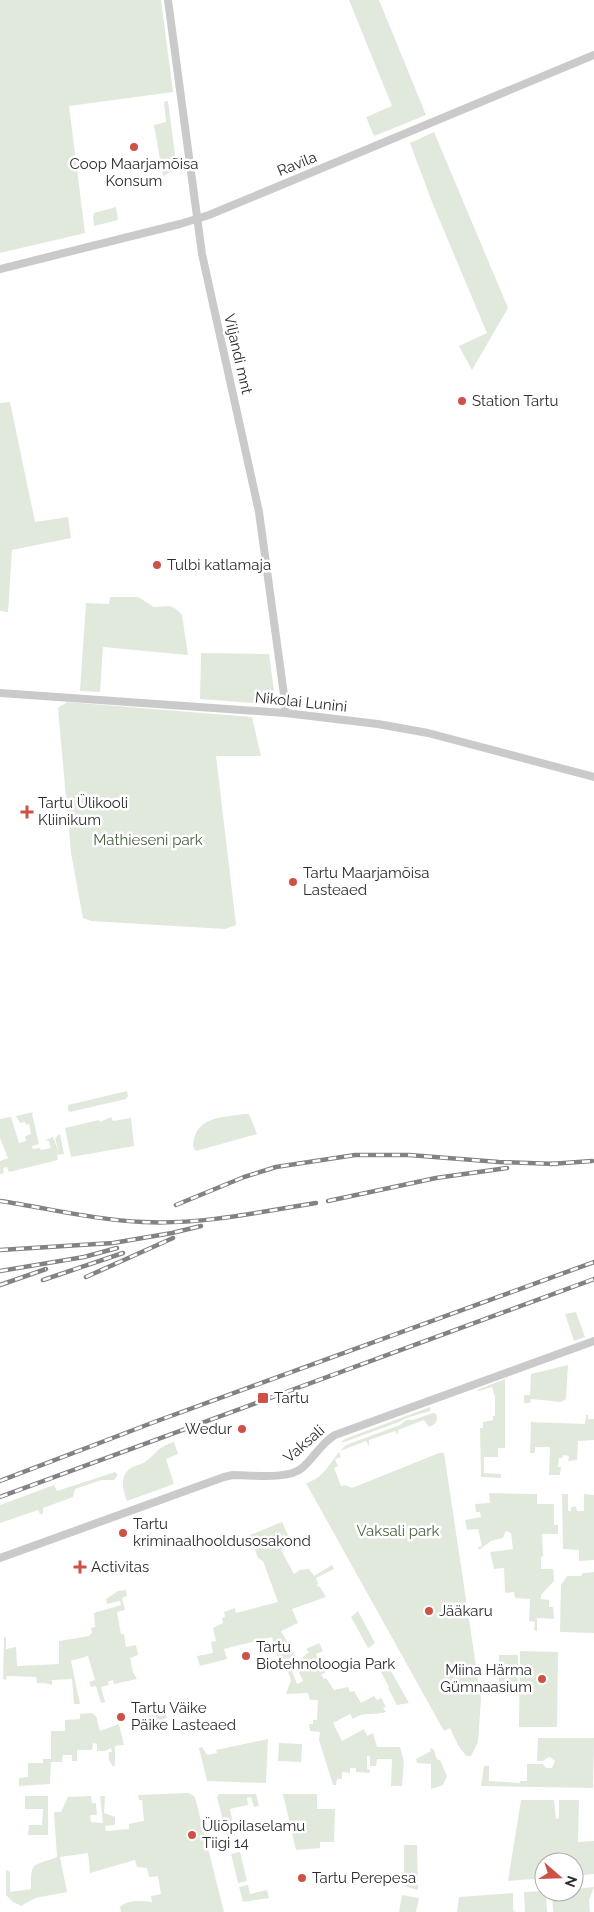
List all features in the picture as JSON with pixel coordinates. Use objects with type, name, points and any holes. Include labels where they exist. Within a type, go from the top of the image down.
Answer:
[{"type":"street","name":"Viljandi mnt","points":[[168,0],[202,254],[259,512],[285,713]]},
{"type":"street","name":"Ravila","points":[[0,269],[197,219],[349,158],[412,129],[594,54]]},
{"type":"street","name":"Nikolai Lunini","points":[[0,693],[285,713],[378,724],[428,733],[594,777]]},
{"type":"street","name":"Vaksali","points":[[0,1558],[224,1477],[233,1475],[294,1474],[302,1468],[327,1440],[335,1435],[594,1341]]},
{"type":"green space","points":[[0,0],[161,0],[173,92],[69,106],[85,233],[0,253]]},
{"type":"green space","points":[[349,0],[379,0],[426,115],[374,136],[366,117],[392,106]]},
{"type":"green space","points":[[168,101],[177,169],[163,176],[154,125],[166,122],[164,102]]},
{"type":"green space","points":[[434,132],[508,308],[472,370],[459,346],[487,333],[432,202],[410,143]]},
{"type":"green space","points":[[116,207],[118,220],[94,226],[94,213]]},
{"type":"green space","points":[[10,402],[35,522],[68,517],[71,538],[12,550],[8,612],[0,611],[0,403]]},
{"type":"green space","points":[[110,597],[138,597],[154,607],[170,606],[176,609],[182,615],[188,655],[103,647],[100,692],[80,691],[86,603],[109,604]]},
{"type":"green space","points":[[201,653],[269,654],[275,698],[273,702],[267,704],[200,699]]},
{"type":"green space","name":"Mathieseni park","points":[[67,702],[252,717],[261,756],[216,756],[236,925],[225,929],[91,921],[83,918],[71,853],[58,708]]},
{"type":"green space","points":[[127,1091],[128,1096],[126,1099],[70,1112],[68,1110],[68,1105]]},
{"type":"green space","points":[[33,1112],[39,1144],[32,1146],[33,1149],[51,1148],[49,1141],[45,1140],[53,1137],[59,1153],[55,1138],[60,1134],[64,1154],[57,1155],[58,1160],[9,1172],[7,1167],[3,1168],[4,1173],[0,1174],[0,1161],[8,1158],[0,1138],[0,1119],[11,1117],[19,1143],[26,1141],[25,1136],[31,1134],[29,1124],[26,1125],[25,1122],[20,1123],[16,1116]]},
{"type":"green space","points":[[249,1114],[257,1134],[196,1151],[193,1147],[198,1129],[210,1120]]},
{"type":"green space","points":[[111,1117],[113,1121],[131,1118],[134,1146],[71,1157],[65,1128],[99,1120],[100,1122]]},
{"type":"green space","points":[[576,1312],[585,1337],[574,1341],[565,1314]]},
{"type":"green space","points":[[568,1365],[566,1399],[561,1402],[531,1399],[530,1403],[524,1403],[524,1395],[530,1395],[531,1374]]},
{"type":"green space","points":[[505,1379],[505,1448],[498,1448],[498,1457],[484,1457],[484,1473],[501,1474],[501,1478],[481,1477],[480,1428],[483,1428],[483,1422],[493,1420],[493,1416],[495,1416],[495,1397],[492,1387],[477,1390]]},
{"type":"green space","points":[[430,1407],[430,1411],[341,1442],[345,1439]]},
{"type":"green space","points":[[433,1413],[436,1414],[437,1420],[435,1424],[429,1427],[424,1420],[398,1430],[398,1435],[395,1431],[369,1440],[369,1446],[366,1441],[340,1451],[346,1445],[400,1425],[406,1420],[413,1420]]},
{"type":"green space","points":[[586,1415],[588,1415],[588,1419],[594,1419],[594,1440],[578,1441],[577,1460],[568,1461],[569,1456],[563,1455],[562,1458],[559,1458],[558,1467],[561,1467],[560,1475],[549,1475],[550,1447],[535,1447],[535,1453],[530,1453],[531,1422],[585,1424]]},
{"type":"green space","points":[[174,1442],[178,1454],[166,1459],[174,1484],[127,1501],[123,1479],[127,1471],[145,1462],[163,1446]]},
{"type":"green space","name":"Vaksali park","points":[[339,1452],[341,1457],[335,1459],[338,1466],[334,1468],[341,1486],[345,1485],[352,1488],[439,1453],[444,1453],[481,1699],[478,1742],[471,1756],[466,1756],[450,1728],[444,1731],[306,1483],[321,1475]]},
{"type":"green space","points":[[115,1472],[118,1475],[114,1480],[102,1480],[75,1489],[73,1497],[43,1508],[43,1514],[40,1514],[38,1510],[0,1523],[0,1505],[54,1485],[57,1491]]},
{"type":"green space","points":[[489,1493],[537,1494],[537,1504],[554,1504],[554,1525],[558,1525],[558,1534],[542,1534],[543,1556],[541,1557],[541,1569],[553,1569],[554,1581],[541,1595],[541,1599],[549,1600],[549,1607],[553,1607],[554,1619],[537,1618],[537,1631],[534,1630],[535,1622],[529,1621],[530,1599],[515,1598],[514,1592],[505,1593],[504,1568],[494,1569],[490,1552],[513,1549],[511,1533],[506,1531],[503,1538],[491,1541],[479,1550],[478,1547],[482,1546],[478,1529],[467,1530],[465,1520],[481,1517],[480,1512],[476,1512],[475,1504],[490,1503]]},
{"type":"green space","points":[[562,1494],[568,1494],[568,1511],[571,1511],[571,1507],[576,1507],[577,1511],[584,1511],[584,1494],[594,1495],[594,1560],[579,1561],[579,1550],[563,1549]]},
{"type":"green space","points":[[282,1522],[291,1542],[281,1550],[294,1574],[300,1570],[309,1569],[314,1576],[332,1565],[334,1569],[316,1578],[317,1585],[326,1597],[292,1609],[298,1623],[281,1631],[296,1657],[289,1663],[297,1684],[303,1681],[296,1666],[294,1667],[293,1665],[309,1652],[306,1649],[319,1643],[323,1651],[316,1654],[326,1672],[321,1675],[324,1679],[326,1678],[334,1690],[348,1687],[350,1692],[354,1691],[361,1703],[374,1696],[377,1700],[381,1698],[386,1707],[383,1708],[386,1712],[365,1714],[353,1719],[350,1714],[333,1723],[342,1741],[364,1729],[367,1736],[373,1733],[377,1747],[400,1747],[404,1762],[402,1786],[391,1786],[392,1759],[377,1759],[376,1766],[370,1766],[370,1756],[367,1756],[367,1769],[370,1770],[370,1773],[356,1772],[356,1768],[350,1768],[350,1773],[342,1772],[342,1779],[337,1779],[336,1785],[333,1785],[319,1740],[320,1732],[310,1731],[309,1724],[313,1724],[313,1720],[317,1720],[318,1700],[310,1700],[308,1693],[286,1694],[291,1680],[285,1664],[280,1666],[272,1637],[224,1649],[227,1659],[200,1666],[197,1656],[213,1653],[211,1642],[216,1641],[213,1628],[223,1623],[224,1612],[235,1608],[236,1613],[278,1602],[263,1561],[258,1558],[250,1535]]},
{"type":"green space","points":[[594,1572],[594,1633],[560,1632],[561,1585],[567,1576],[581,1576],[583,1573]]},
{"type":"green space","points":[[126,1590],[127,1596],[122,1598],[125,1610],[117,1612],[121,1634],[124,1634],[126,1647],[136,1645],[138,1655],[130,1658],[133,1672],[137,1679],[114,1684],[113,1680],[108,1682],[109,1685],[101,1687],[105,1702],[101,1703],[96,1686],[91,1687],[89,1682],[95,1680],[88,1656],[71,1661],[80,1704],[74,1704],[72,1679],[52,1680],[52,1685],[37,1683],[36,1677],[7,1676],[6,1680],[3,1679],[4,1637],[6,1637],[6,1649],[16,1647],[17,1666],[59,1664],[59,1641],[89,1636],[92,1633],[91,1628],[95,1627],[94,1613],[121,1605],[120,1601],[107,1604],[106,1599],[118,1591]]},
{"type":"green space","points":[[358,1611],[375,1643],[368,1648],[351,1617]]},
{"type":"green space","points":[[520,1651],[558,1652],[557,1727],[519,1727]]},
{"type":"green space","points":[[499,1655],[518,1655],[518,1690],[499,1690]]},
{"type":"green space","points":[[387,1664],[409,1703],[397,1705],[380,1670]]},
{"type":"green space","points":[[165,1712],[167,1718],[163,1719],[164,1721],[135,1729],[132,1720]]},
{"type":"green space","points":[[92,1713],[96,1716],[100,1731],[119,1724],[124,1745],[115,1746],[115,1766],[109,1760],[109,1752],[112,1752],[111,1748],[105,1751],[97,1751],[97,1744],[93,1743],[92,1750],[77,1750],[77,1761],[72,1761],[72,1755],[63,1755],[62,1762],[51,1762],[50,1784],[19,1786],[19,1778],[28,1777],[28,1763],[43,1763],[43,1759],[51,1759],[51,1731],[65,1731],[65,1720],[80,1719],[80,1714]]},
{"type":"green space","points":[[538,1738],[594,1738],[593,1788],[481,1786],[484,1766],[489,1766],[489,1781],[520,1783],[520,1781],[527,1781],[527,1764],[543,1764],[546,1768],[552,1768],[555,1761],[550,1757],[543,1761],[537,1761]]},
{"type":"green space","points":[[268,1739],[266,1783],[207,1781],[199,1748],[202,1747],[207,1755],[217,1753],[216,1750]]},
{"type":"green space","points":[[279,1743],[302,1744],[301,1762],[278,1761]]},
{"type":"green space","points":[[432,1748],[447,1776],[443,1785],[431,1789],[431,1764],[417,1763],[416,1759],[431,1751],[430,1749]]},
{"type":"green space","points":[[189,1793],[194,1796],[196,1801],[224,1912],[121,1912],[120,1907],[124,1904],[135,1901],[152,1902],[151,1896],[161,1894],[158,1876],[149,1877],[147,1868],[137,1867],[135,1860],[90,1873],[88,1853],[60,1857],[67,1892],[35,1898],[21,1906],[13,1902],[6,1895],[6,1870],[10,1872],[10,1892],[31,1889],[31,1874],[34,1866],[57,1857],[54,1812],[61,1812],[68,1797],[91,1796],[92,1803],[96,1803],[97,1815],[90,1815],[91,1822],[103,1823],[100,1796],[105,1796],[104,1813],[115,1817],[115,1825],[105,1826],[106,1831],[129,1829],[129,1824],[144,1821],[142,1800],[139,1800],[138,1795]]},
{"type":"green space","points":[[219,1794],[256,1794],[259,1806],[254,1807],[251,1797],[247,1798],[248,1805],[230,1809],[235,1835],[227,1837],[217,1797]]},
{"type":"green space","points":[[283,1794],[317,1794],[317,1809],[335,1809],[334,1842],[320,1842],[320,1848],[296,1850]]},
{"type":"green space","points":[[25,1796],[48,1796],[48,1835],[28,1835],[29,1825],[42,1825],[43,1809],[25,1809]]},
{"type":"green space","points":[[521,1800],[554,1800],[556,1819],[559,1818],[559,1800],[579,1800],[578,1842],[594,1841],[594,1874],[584,1875],[584,1852],[534,1852],[534,1879],[508,1881]]},
{"type":"green space","points":[[404,1845],[417,1845],[418,1890],[404,1886]]},
{"type":"green space","points":[[240,1852],[247,1881],[238,1883],[231,1854]]},
{"type":"green space","points":[[248,1885],[250,1894],[267,1890],[269,1898],[243,1902],[239,1887]]},
{"type":"green space","points":[[594,1887],[589,1900],[590,1912],[553,1912],[552,1902],[584,1902],[584,1888]]},
{"type":"green space","points":[[524,1892],[534,1892],[534,1902],[546,1902],[547,1912],[525,1912]]},
{"type":"green space","points":[[513,1893],[513,1909],[515,1912],[457,1912],[459,1897]]},
{"type":"green space","points":[[402,1895],[419,1898],[416,1912],[399,1912]]},
{"type":"railway","points":[[176,1205],[244,1177],[276,1167],[355,1155],[409,1155],[556,1164]]},
{"type":"railway","points":[[550,1164],[592,1161]]},
{"type":"railway","points":[[328,1201],[436,1178],[507,1168]]},
{"type":"railway","points":[[0,1201],[107,1219],[143,1222],[208,1220],[316,1203]]},
{"type":"railway","points":[[0,1250],[113,1243],[201,1226]]},
{"type":"railway","points":[[86,1277],[173,1238]]},
{"type":"railway","points":[[0,1271],[84,1257],[117,1248]]},
{"type":"railway","points":[[43,1280],[123,1253]]},
{"type":"railway","points":[[0,1481],[157,1421],[594,1262]]},
{"type":"railway","points":[[0,1285],[46,1269]]},
{"type":"railway","points":[[0,1497],[594,1279]]},
{"type":"place","name":"Coop Maarjamõisa Konsum","points":[[134,147]]},
{"type":"place","name":"Station Tartu","points":[[462,401]]},
{"type":"place","name":"Tulbi katlamaja","points":[[157,565]]},
{"type":"place","name":"Tartu Ülikooli Kliinikum","points":[[27,812]]},
{"type":"place","name":"Tartu Maarjamõisa Lasteaed","points":[[293,882]]},
{"type":"place","name":"Tartu","points":[[263,1398]]},
{"type":"place","name":"Wedur","points":[[242,1429]]},
{"type":"place","name":"Tartu kriminaalhooldusosakond","points":[[123,1533]]},
{"type":"place","name":"Activitas","points":[[80,1567]]},
{"type":"place","name":"Jääkaru","points":[[429,1611]]},
{"type":"place","name":"Tartu Biotehnoloogia Park","points":[[246,1656]]},
{"type":"place","name":"Miina Härma Gümnaasium","points":[[542,1679]]},
{"type":"place","name":"Tartu Väike Päike Lasteaed","points":[[121,1717]]},
{"type":"place","name":"Üliõpilaselamu Tiigi 14","points":[[192,1835]]},
{"type":"place","name":"Tartu Perepesa","points":[[302,1878]]}]
